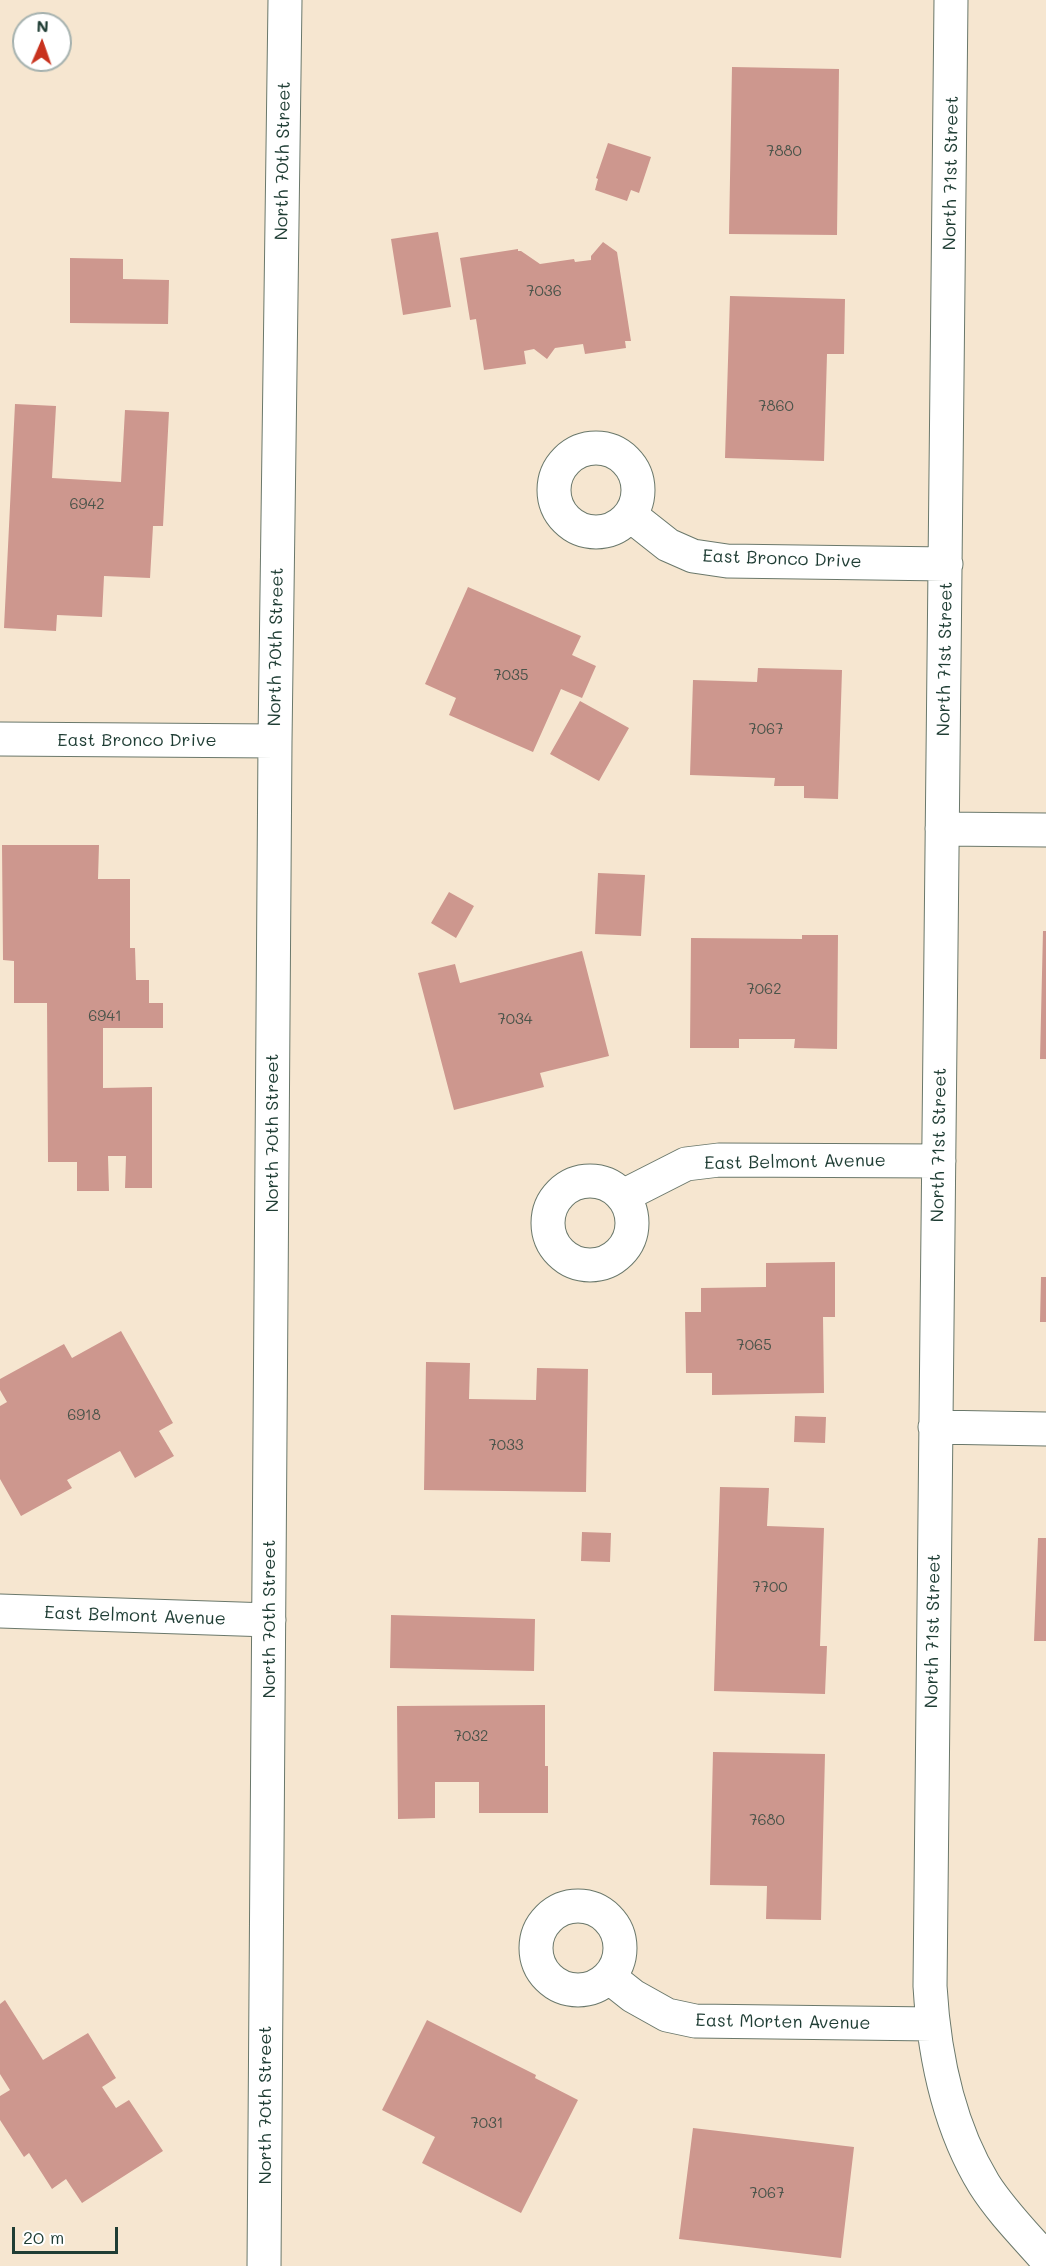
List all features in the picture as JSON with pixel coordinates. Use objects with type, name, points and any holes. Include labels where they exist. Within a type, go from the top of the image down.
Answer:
[{"type":"street","name":"North 70th Street","points":[[264,2266],[275,741],[285,0]]},
{"type":"street","name":"North 71st Street","points":[[951,0],[930,1986],[932,2024],[939,2064],[959,2133],[985,2184],[1016,2225],[1046,2259]]},
{"type":"street","name":"East Bronco Drive","points":[[630,515],[668,545],[693,556],[715,559],[946,564]]},
{"type":"street","name":"East Bronco Drive","points":[[0,739],[275,741]]},
{"type":"street","points":[[942,829],[1046,830]]},
{"type":"street","name":"East Belmont Avenue","points":[[622,1196],[686,1164],[719,1160],[939,1161]]},
{"type":"street","points":[[935,1427],[1046,1429]]},
{"type":"street","name":"East Belmont Avenue","points":[[0,1611],[269,1620]]},
{"type":"street","name":"East Morten Avenue","points":[[609,1977],[633,1996],[667,2015],[695,2021],[932,2024]]},
{"type":"building","points":[[732,67],[839,69],[837,235],[729,234]]},
{"type":"building","points":[[608,143],[651,157],[639,193],[631,190],[627,201],[595,190],[598,179],[596,178]]},
{"type":"building","points":[[438,232],[451,307],[403,315],[391,239]]},
{"type":"building","points":[[603,242],[617,252],[631,341],[625,341],[626,348],[585,354],[583,344],[555,348],[547,359],[534,349],[524,351],[526,364],[484,370],[476,319],[470,320],[460,258],[518,249],[540,264],[574,259],[575,262],[591,260],[591,256]]},
{"type":"building","points":[[70,258],[123,259],[123,279],[169,280],[168,324],[70,323]]},
{"type":"building","points":[[730,296],[845,299],[844,354],[827,354],[824,461],[725,458]]},
{"type":"building","points":[[15,404],[56,406],[52,478],[121,482],[125,410],[169,412],[163,526],[153,526],[150,578],[104,576],[102,617],[57,615],[56,631],[4,628]]},
{"type":"building","points":[[468,587],[581,636],[572,655],[596,666],[582,698],[561,689],[533,752],[449,715],[456,698],[425,684]]},
{"type":"building","points":[[758,668],[842,670],[838,799],[804,798],[804,786],[774,786],[775,778],[690,775],[693,680],[757,682]]},
{"type":"building","points":[[580,701],[629,728],[599,781],[550,754]]},
{"type":"building","points":[[2,845],[99,845],[98,879],[130,879],[130,948],[135,948],[136,980],[149,980],[149,1003],[163,1003],[163,1028],[103,1028],[103,1088],[152,1087],[152,1188],[125,1188],[126,1156],[108,1156],[109,1191],[77,1191],[77,1162],[48,1162],[47,1003],[14,1003],[14,961],[3,960]]},
{"type":"building","points":[[598,873],[645,875],[641,936],[595,934]]},
{"type":"building","points":[[449,892],[474,906],[456,938],[431,923]]},
{"type":"building","points":[[1043,931],[1046,931],[1046,1059],[1040,1059]]},
{"type":"building","points":[[802,935],[838,935],[837,1049],[794,1048],[795,1039],[739,1039],[739,1048],[690,1048],[691,938],[802,939]]},
{"type":"building","points":[[582,951],[609,1056],[540,1073],[544,1087],[454,1110],[418,973],[455,964],[460,983]]},
{"type":"building","points":[[835,1262],[835,1317],[823,1317],[824,1393],[712,1395],[712,1373],[686,1373],[685,1312],[701,1312],[701,1288],[766,1287],[766,1263]]},
{"type":"building","points":[[1041,1277],[1046,1277],[1046,1322],[1040,1322]]},
{"type":"building","points":[[121,1331],[173,1423],[159,1431],[174,1456],[135,1478],[120,1451],[67,1480],[72,1488],[21,1516],[0,1479],[0,1406],[7,1402],[0,1390],[0,1379],[64,1344],[72,1358]]},
{"type":"building","points":[[426,1362],[470,1363],[469,1399],[536,1400],[537,1368],[588,1369],[586,1492],[424,1490]]},
{"type":"building","points":[[795,1416],[826,1417],[825,1443],[794,1442]]},
{"type":"building","points":[[720,1487],[769,1488],[767,1526],[824,1528],[820,1646],[827,1646],[825,1694],[714,1691]]},
{"type":"building","points":[[582,1532],[611,1533],[610,1562],[581,1561]]},
{"type":"building","points":[[1038,1538],[1046,1538],[1046,1641],[1034,1641]]},
{"type":"building","points":[[391,1615],[535,1619],[534,1671],[390,1668]]},
{"type":"building","points":[[545,1705],[548,1813],[479,1813],[479,1782],[435,1782],[435,1818],[398,1819],[397,1706]]},
{"type":"building","points":[[713,1752],[825,1754],[821,1920],[766,1919],[767,1886],[710,1885]]},
{"type":"building","points":[[5,2000],[43,2060],[88,2033],[116,2078],[102,2087],[116,2108],[129,2100],[163,2151],[82,2203],[66,2179],[52,2189],[29,2153],[24,2157],[0,2120],[0,2096],[10,2090],[0,2074],[0,2004]]},
{"type":"building","points":[[427,2020],[536,2075],[535,2078],[578,2100],[521,2213],[422,2163],[435,2137],[382,2110]]},
{"type":"building","points":[[693,2128],[854,2147],[841,2258],[679,2239]]}]
